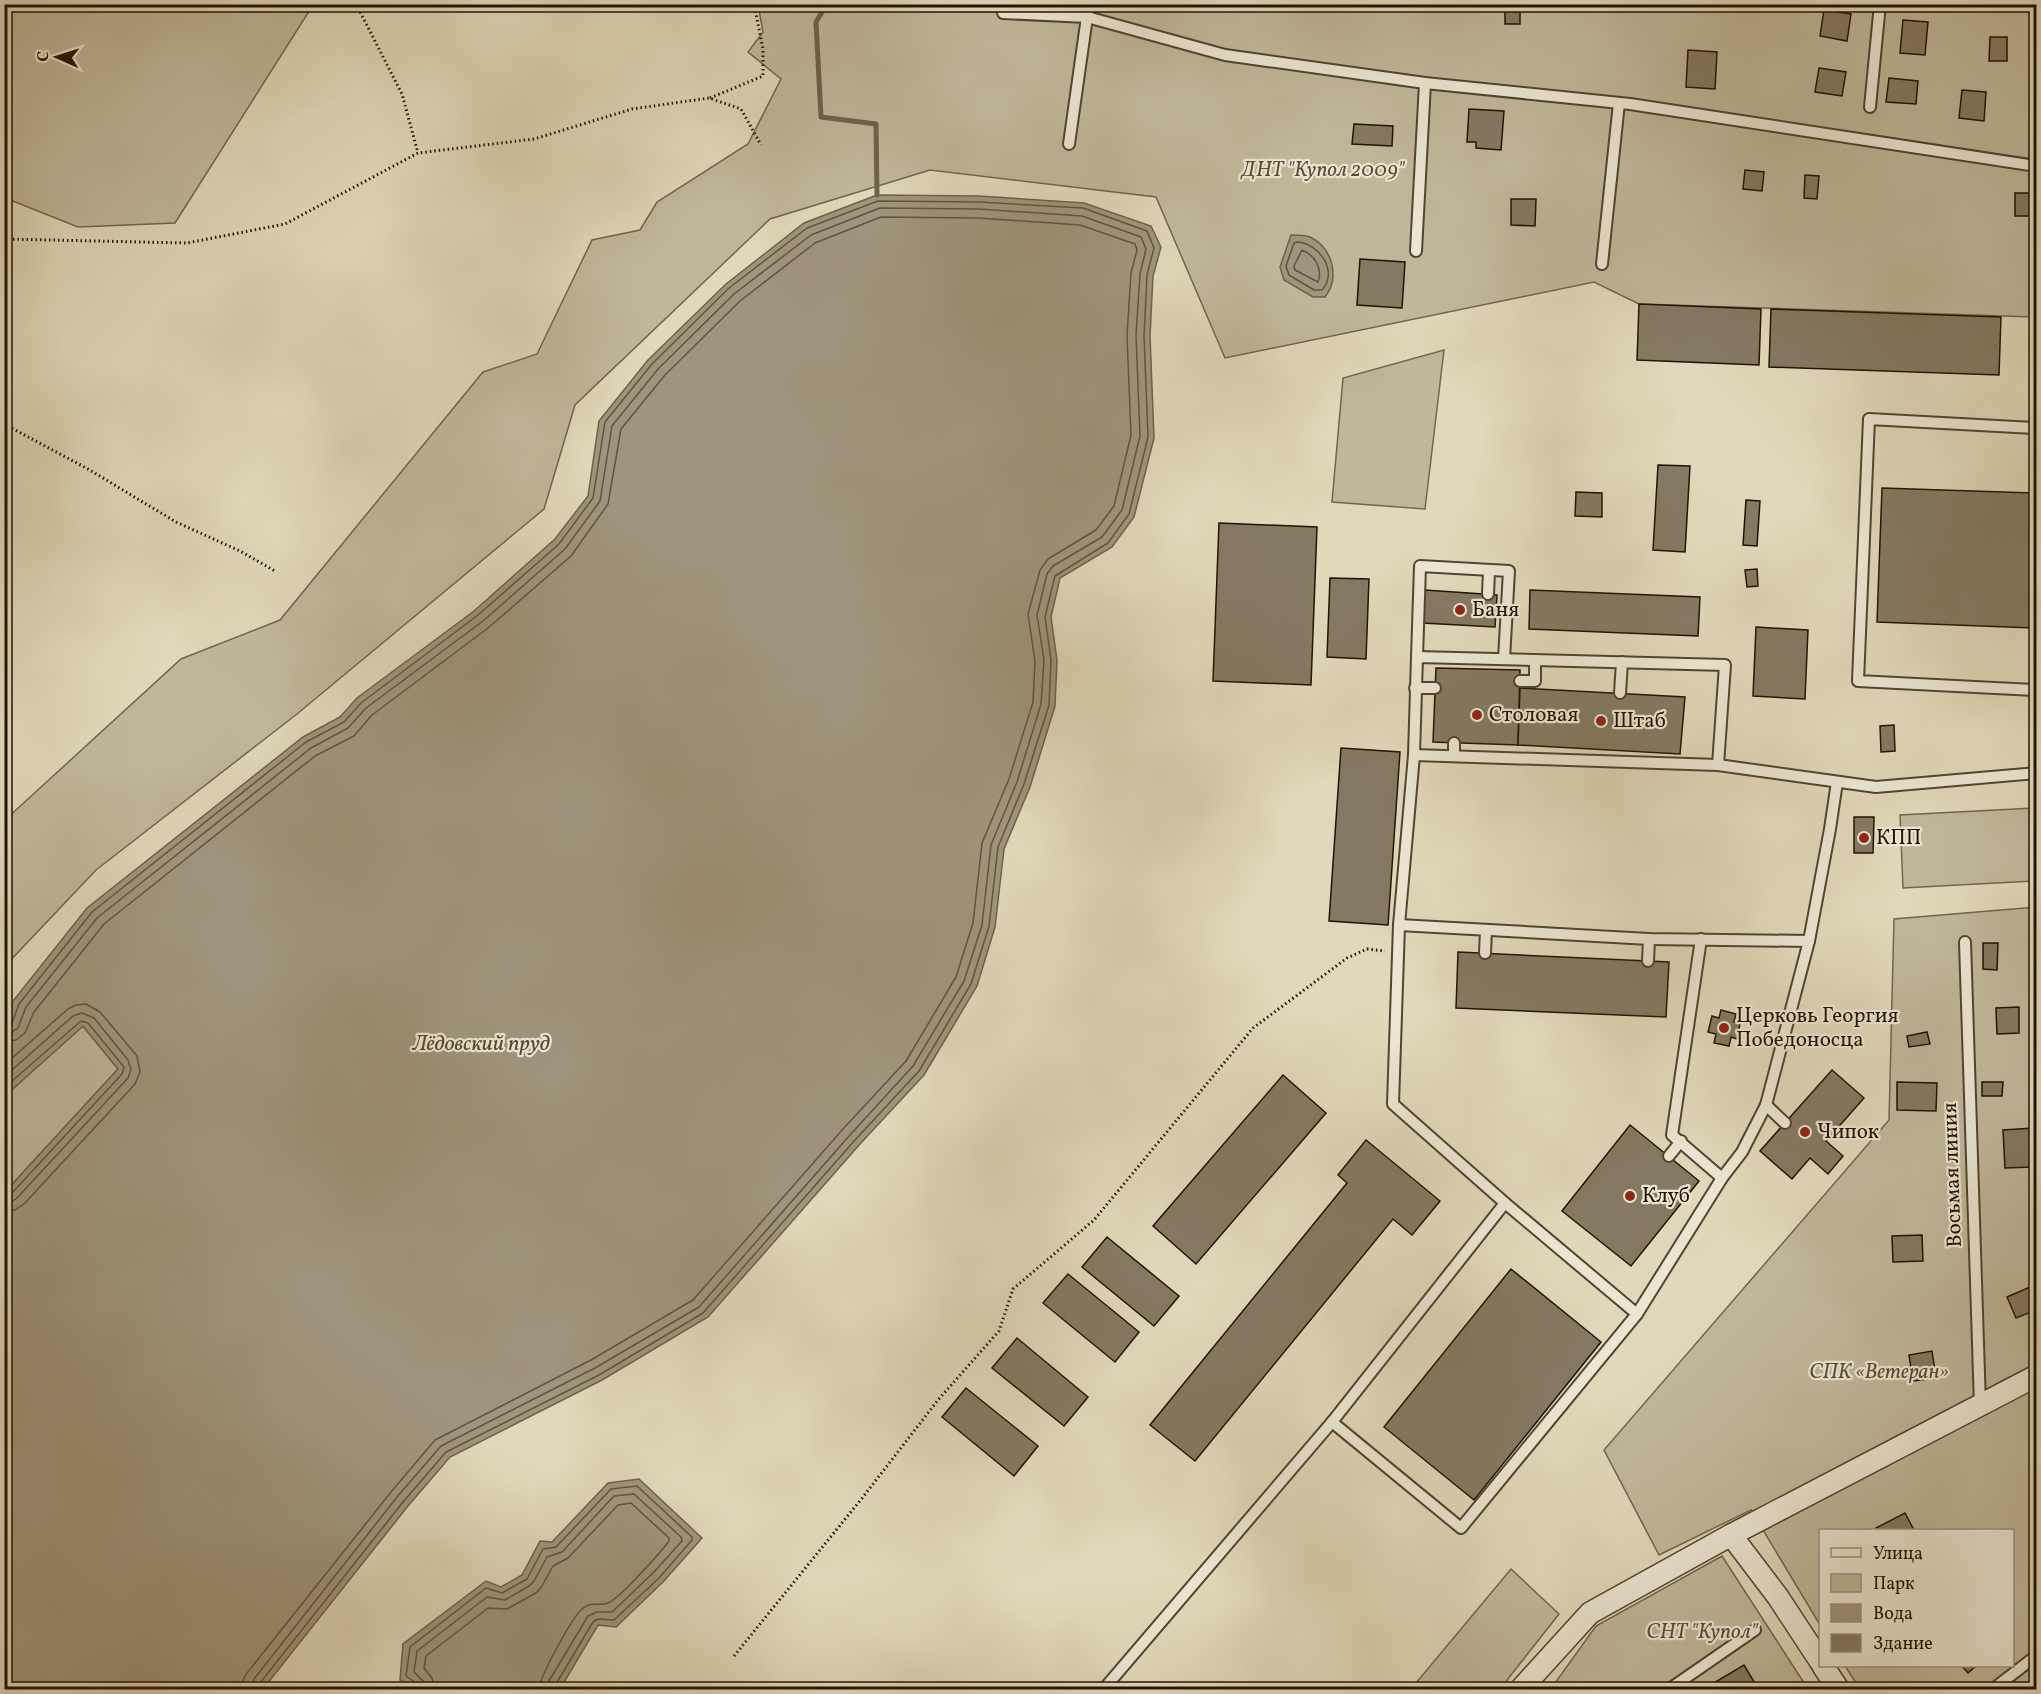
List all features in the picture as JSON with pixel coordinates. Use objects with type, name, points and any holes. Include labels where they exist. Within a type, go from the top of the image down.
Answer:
[{"type":"street","points":[[1520,1689],[1590,1613],[1731,1535],[2037,1376]]},
{"type":"street","points":[[1731,1535],[1778,1597],[1819,1658]]},
{"type":"street","points":[[1824,1667],[1839,1689]]},
{"type":"lane","points":[[1069,144],[1089,4]]},
{"type":"lane","points":[[1870,107],[1880,4]]},
{"type":"lane","points":[[1003,13],[1087,17],[1225,55],[1425,82],[1619,103],[2037,166]]},
{"type":"lane","points":[[1416,251],[1425,82]]},
{"type":"lane","points":[[1602,264],[1619,103]]},
{"type":"lane","points":[[2037,428],[1869,419],[1858,681],[2037,690]]},
{"type":"lane","points":[[1504,659],[1509,571],[1489,572],[1420,566],[1422,597],[1415,688],[1414,755],[1399,925],[1393,1104],[1505,1203],[1637,1314]]},
{"type":"lane","points":[[1488,594],[1489,572]]},
{"type":"lane","points":[[1417,657],[1725,665],[1718,765]]},
{"type":"lane","points":[[1520,681],[1535,681],[1535,660]]},
{"type":"lane","points":[[1620,693],[1622,662]]},
{"type":"lane","points":[[1415,688],[1435,688]]},
{"type":"lane","points":[[1454,743],[1454,756]]},
{"type":"lane","points":[[1414,755],[1718,765],[1876,787],[2037,773]]},
{"type":"lane","points":[[1332,1422],[1461,1528],[1637,1314],[1722,1179],[1742,1152],[1766,1105],[1809,940],[1837,782]]},
{"type":"lane","points":[[1399,925],[1649,939],[1809,940]]},
{"type":"lane","points":[[1485,953],[1486,930]]},
{"type":"lane","points":[[1648,961],[1649,939]]},
{"type":"lane","points":[[1701,939],[1672,1135],[1722,1179]]},
{"type":"lane","name":"Восьмая линия","points":[[1965,942],[1980,1406]]},
{"type":"lane","points":[[1766,1105],[1785,1123]]},
{"type":"lane","points":[[1669,1156],[1680,1141]]},
{"type":"lane","points":[[1103,1689],[1332,1422],[1505,1203]]},
{"type":"lane","points":[[1668,1689],[1755,1630]]},
{"type":"lane","points":[[1992,1689],[2037,1656]]},
{"type":"path","points":[[356,4],[402,94],[418,153]]},
{"type":"path","points":[[4,239],[187,243],[285,224],[418,153],[534,139],[632,109],[709,98],[764,76],[763,49],[755,5]]},
{"type":"path","points":[[709,98],[741,109],[761,145]]},
{"type":"path","points":[[4,424],[88,469],[176,522],[240,551],[275,571]]},
{"type":"path","points":[[734,1656],[938,1400],[999,1331],[1012,1289],[1094,1220],[1254,1028],[1347,958],[1367,949],[1398,953]]},
{"type":"green space","points":[[4,5],[313,5],[175,223],[78,227],[5,198]]},
{"type":"green space","name":"ДНТ \"Купол 2009\"","points":[[758,5],[2036,5],[2036,317],[1639,304],[1594,282],[1225,358],[1156,197],[930,170],[770,219],[575,405],[544,509],[297,714],[96,870],[5,966],[5,820],[181,659],[280,620],[483,372],[537,354],[592,240],[640,230],[657,202],[748,144],[781,79],[748,52],[763,32]]},
{"type":"green space","points":[[1444,350],[1425,509],[1332,502],[1343,378]]},
{"type":"green space","points":[[2036,808],[2036,881],[1903,888],[1900,815]]},
{"type":"green space","name":"СПК «Ветеран»","points":[[2036,907],[2036,1689],[1860,1689],[1846,1667],[2014,1667],[2014,1529],[1819,1529],[1819,1623],[1751,1510],[1659,1555],[1604,1450],[1889,1120],[1894,919]]},
{"type":"green space","points":[[83,1026],[118,1069],[5,1192],[4,1096]]},
{"type":"green space","name":"СНТ \"Купол\"","points":[[1722,1556],[1808,1689],[1550,1690],[1596,1626]]},
{"type":"green space","points":[[1511,1569],[1559,1614],[1500,1689],[1411,1689]]},
{"type":"water","name":"Лёдовский пруд","points":[[877,195],[979,196],[1084,203],[1151,226],[1161,247],[1153,276],[1150,336],[1154,438],[1134,517],[1112,547],[1060,578],[1051,617],[1057,660],[1055,706],[1030,787],[1004,849],[995,927],[977,986],[924,1075],[860,1144],[708,1317],[602,1380],[450,1457],[408,1506],[263,1689],[10,1689],[4,1685],[5,1192],[118,1069],[83,1026],[5,1096],[5,1028],[13,1001],[87,908],[303,737],[340,717],[357,698],[474,611],[555,539],[588,496],[599,421],[648,360],[726,284],[804,223]]},
{"type":"water","points":[[1291,235],[1310,237],[1324,248],[1329,256],[1333,273],[1330,289],[1325,297],[1313,297],[1284,280],[1280,267]]},
{"type":"water","points":[[639,1479],[702,1538],[663,1582],[616,1627],[598,1625],[560,1689],[416,1689],[400,1680],[403,1644],[486,1581],[501,1587],[522,1575],[540,1541],[552,1542],[608,1483]]},
{"type":"building","points":[[1505,4],[1520,4],[1520,24],[1505,24]]},
{"type":"building","points":[[1824,10],[1851,14],[1847,41],[1820,36]]},
{"type":"building","points":[[1903,20],[1928,22],[1925,55],[1900,53]]},
{"type":"building","points":[[1990,37],[2007,37],[2007,61],[1989,61]]},
{"type":"building","points":[[1688,50],[1717,52],[1715,89],[1686,87]]},
{"type":"building","points":[[1819,68],[1846,72],[1842,96],[1815,92]]},
{"type":"building","points":[[1889,78],[1918,81],[1916,104],[1886,102]]},
{"type":"building","points":[[1962,90],[1986,92],[1984,121],[1959,118]]},
{"type":"building","points":[[1469,109],[1504,111],[1501,150],[1476,148],[1476,142],[1467,142]]},
{"type":"building","points":[[1354,124],[1393,126],[1392,146],[1352,144]]},
{"type":"building","points":[[1745,170],[1764,172],[1762,191],[1743,189]]},
{"type":"building","points":[[1805,175],[1819,176],[1817,199],[1804,198]]},
{"type":"building","points":[[2015,193],[2036,193],[2036,216],[2015,216]]},
{"type":"building","points":[[1511,199],[1536,199],[1535,226],[1511,225]]},
{"type":"building","points":[[1360,259],[1405,262],[1402,308],[1357,305]]},
{"type":"building","points":[[1639,304],[1761,309],[1759,365],[1637,360]]},
{"type":"building","points":[[1771,309],[2001,317],[1999,375],[1769,367]]},
{"type":"building","points":[[1658,465],[1690,466],[1685,552],[1653,550]]},
{"type":"building","points":[[1882,488],[2036,493],[2036,628],[1877,622]]},
{"type":"building","points":[[1576,492],[1602,493],[1602,517],[1575,516]]},
{"type":"building","points":[[1746,500],[1760,501],[1757,546],[1743,545]]},
{"type":"building","points":[[1219,523],[1317,527],[1311,685],[1213,681]]},
{"type":"building","points":[[1757,569],[1758,586],[1747,587],[1745,570]]},
{"type":"building","points":[[1330,578],[1369,579],[1366,659],[1327,657]]},
{"type":"building","name":"Баня","points":[[1425,590],[1497,595],[1495,627],[1423,623]]},
{"type":"building","points":[[1530,590],[1700,597],[1698,636],[1529,629]]},
{"type":"building","points":[[1756,627],[1808,630],[1805,699],[1753,696]]},
{"type":"building","name":"Столовая","points":[[1436,668],[1520,670],[1518,745],[1433,742]]},
{"type":"building","name":"Штаб","points":[[1520,688],[1685,697],[1680,754],[1518,745]]},
{"type":"building","points":[[1894,725],[1895,751],[1881,752],[1880,726]]},
{"type":"building","points":[[1341,748],[1400,752],[1388,925],[1329,921]]},
{"type":"building","name":"КПП","points":[[1854,817],[1874,817],[1873,853],[1854,853]]},
{"type":"building","points":[[1983,943],[1998,943],[1997,970],[1983,969]]},
{"type":"building","points":[[1458,952],[1669,962],[1666,1017],[1456,1008]]},
{"type":"building","points":[[2019,1007],[2019,1033],[1997,1034],[1996,1008]]},
{"type":"building","name":"Церковь Георгия Победоносца","points":[[1721,1010],[1736,1014],[1734,1022],[1740,1023],[1737,1039],[1731,1037],[1729,1046],[1714,1043],[1716,1034],[1708,1032],[1712,1016],[1719,1018]]},
{"type":"building","points":[[1927,1032],[1930,1044],[1909,1047],[1907,1036]]},
{"type":"building","name":"Чипок","points":[[1832,1070],[1864,1098],[1826,1141],[1843,1156],[1828,1174],[1810,1158],[1792,1179],[1760,1151]]},
{"type":"building","points":[[1283,1075],[1326,1113],[1196,1264],[1153,1226]]},
{"type":"building","points":[[1897,1082],[1937,1083],[1936,1111],[1897,1110]]},
{"type":"building","points":[[1982,1082],[2003,1082],[2002,1096],[1982,1096]]},
{"type":"building","name":"Клуб","points":[[1630,1125],[1699,1181],[1631,1266],[1562,1211]]},
{"type":"building","points":[[2036,1128],[2036,1167],[2005,1168],[2003,1130]]},
{"type":"building","points":[[1366,1140],[1440,1201],[1412,1235],[1393,1219],[1195,1461],[1150,1425],[1347,1183],[1338,1175]]},
{"type":"building","points":[[1922,1235],[1923,1261],[1893,1262],[1892,1236]]},
{"type":"building","points":[[1107,1237],[1179,1296],[1154,1326],[1082,1267]]},
{"type":"building","points":[[1511,1269],[1601,1342],[1474,1500],[1384,1427]]},
{"type":"building","points":[[1068,1274],[1139,1332],[1115,1362],[1043,1303]]},
{"type":"building","points":[[2030,1287],[2036,1310],[2016,1318],[2007,1297]]},
{"type":"building","points":[[1017,1338],[1088,1397],[1064,1426],[992,1368]]},
{"type":"building","points":[[1932,1351],[1936,1378],[1913,1381],[1909,1355]]},
{"type":"building","points":[[966,1388],[1038,1446],[1014,1476],[942,1417]]},
{"type":"building","points":[[1905,1513],[1913,1529],[1876,1529]]},
{"type":"building","points":[[1744,1665],[1759,1690],[1715,1690],[1712,1684]]},
{"type":"building","points":[[1963,1667],[1975,1667],[1968,1673]]},
{"type":"waterway","points":[[827,4],[816,22],[821,117],[876,124],[877,195]]},
{"type":"place","name":"Баня","points":[[1460,610]]},
{"type":"place","name":"Столовая","points":[[1477,715]]},
{"type":"place","name":"Штаб","points":[[1601,721]]},
{"type":"place","name":"КПП","points":[[1864,838]]},
{"type":"place","name":"Церковь Георгия Победоносца","points":[[1724,1028]]},
{"type":"place","name":"Чипок","points":[[1805,1132]]},
{"type":"place","name":"Клуб","points":[[1630,1196]]}]
